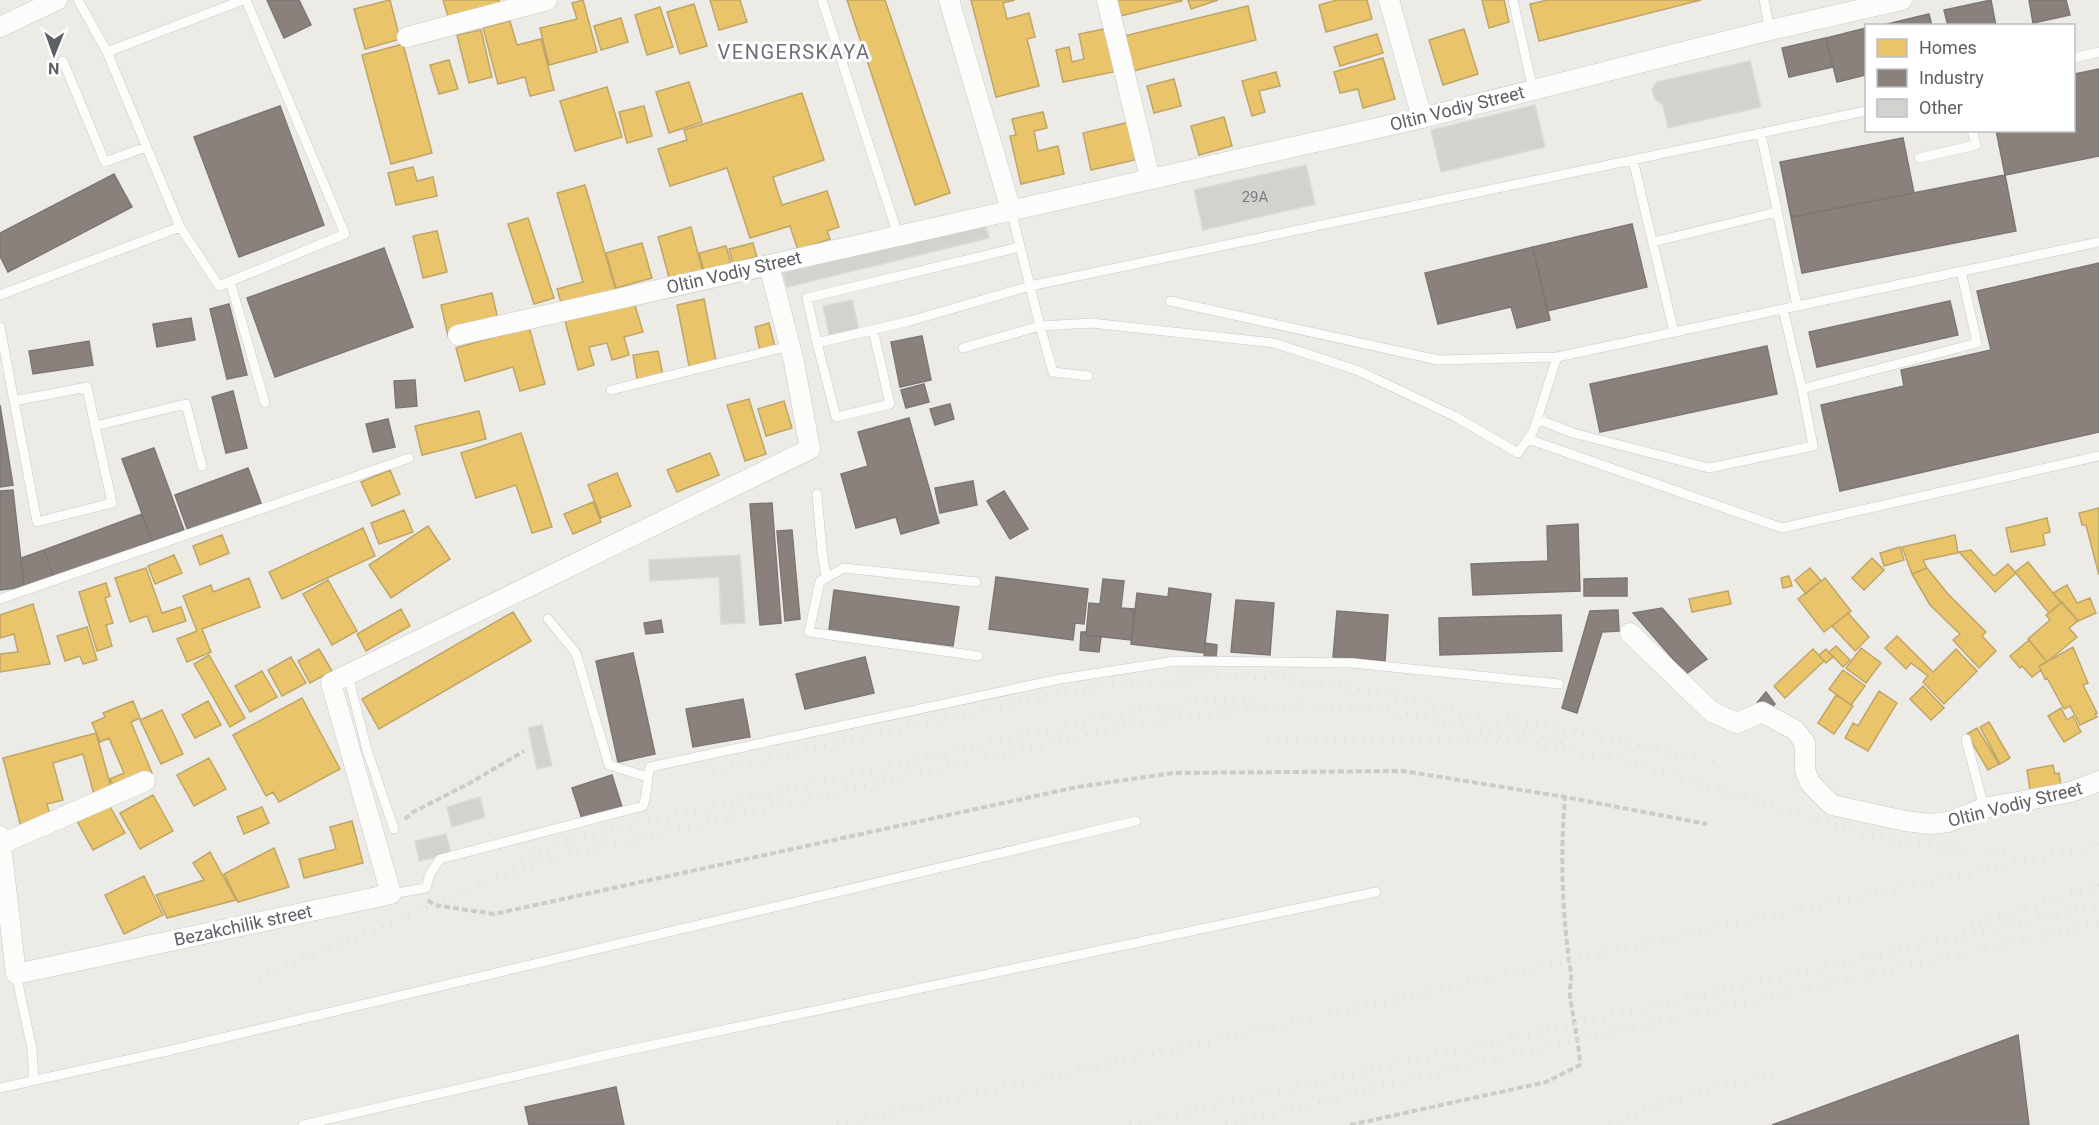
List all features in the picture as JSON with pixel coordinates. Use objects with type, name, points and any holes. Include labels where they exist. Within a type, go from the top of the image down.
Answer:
[{"type":"street","points":[[0,27],[57,0]]},
{"type":"street","points":[[407,37],[511,4],[547,0]]},
{"type":"street","points":[[949,0],[1011,210]]},
{"type":"street","points":[[1107,0],[1150,178]]},
{"type":"street","points":[[1389,0],[1422,118]]},
{"type":"street","name":"Oltin Vodiy Street","points":[[458,335],[1422,118],[1770,30],[1902,0]]},
{"type":"street","points":[[391,894],[339,679],[810,449],[790,346],[769,265]]},
{"type":"street","name":"Oltin Vodiy Street","points":[[1629,633],[1712,712],[1737,723],[1762,712],[1795,730],[1805,742],[1805,770],[1810,783],[1832,805],[1905,821],[1931,824],[1948,822],[1984,808],[2071,792],[2099,781]]},
{"type":"street","points":[[16,974],[1,840],[146,781]]},
{"type":"street","name":"Bezakchilik street","points":[[16,974],[391,894]]},
{"type":"lane","points":[[78,0],[107,52],[180,227],[219,286],[345,234],[245,0],[107,52]]},
{"type":"lane","points":[[822,0],[898,235]]},
{"type":"lane","points":[[1514,0],[1533,90]]},
{"type":"lane","points":[[1764,0],[1770,30]]},
{"type":"lane","points":[[2075,58],[2099,52]]},
{"type":"lane","points":[[63,61],[105,162],[146,147]]},
{"type":"lane","points":[[817,343],[910,321],[1030,286],[1865,111]]},
{"type":"lane","points":[[1919,158],[1976,145],[1973,132]]},
{"type":"lane","points":[[1761,134],[1797,306]]},
{"type":"lane","points":[[1633,160],[1674,332]]},
{"type":"lane","points":[[1011,210],[1053,372],[1088,376]]},
{"type":"lane","points":[[1653,242],[1777,212]]},
{"type":"lane","points":[[0,295],[180,227]]},
{"type":"lane","points":[[1170,301],[1438,360],[1557,357],[2099,242]]},
{"type":"lane","points":[[873,330],[890,404],[836,417],[807,298],[1020,247]]},
{"type":"lane","points":[[1803,389],[1977,343],[1961,271]]},
{"type":"lane","points":[[230,281],[265,403]]},
{"type":"lane","points":[[1537,419],[1572,433],[1709,468],[1813,446],[1803,389],[1783,309]]},
{"type":"lane","points":[[963,348],[1040,326],[1091,323],[1274,343],[1359,371],[1456,417],[1518,453],[1533,432],[1557,357]]},
{"type":"lane","points":[[0,327],[14,401],[37,522],[112,504],[87,387],[14,401]]},
{"type":"lane","points":[[611,390],[790,346]]},
{"type":"lane","points":[[95,426],[186,404],[202,466]]},
{"type":"lane","points":[[1528,440],[1782,528],[2099,456]]},
{"type":"lane","points":[[0,599],[409,458]]},
{"type":"lane","points":[[817,494],[826,578]]},
{"type":"lane","points":[[976,582],[844,568],[820,581],[809,632],[978,656]]},
{"type":"lane","points":[[548,619],[576,653],[609,765],[647,777]]},
{"type":"lane","points":[[391,894],[426,888],[430,874],[440,859],[643,806],[647,796],[647,777],[650,767],[1060,679],[1176,660],[1352,663],[1559,684]]},
{"type":"lane","points":[[339,679],[367,750],[394,829]]},
{"type":"lane","points":[[1966,739],[1984,808]]},
{"type":"lane","points":[[0,1088],[202,1043],[1136,821]]},
{"type":"lane","points":[[303,1125],[609,1054],[1376,892]]},
{"type":"lane","points":[[16,974],[32,1049],[34,1080]]},
{"type":"path","points":[[394,829],[413,812],[471,783],[524,751]]},
{"type":"path","points":[[425,897],[434,904],[494,914],[1077,787],[1173,773],[1403,771],[1565,797],[1707,824]]},
{"type":"path","points":[[1350,1125],[1546,1082],[1580,1065],[1579,1040],[1569,993],[1572,976],[1566,944],[1562,847],[1565,797]]},
{"type":"building: Homes","points":[[390,0],[400,39],[365,49],[354,9]]},
{"type":"building: Homes","points":[[443,0],[499,0],[502,8],[450,23]]},
{"type":"building: Homes","points":[[583,0],[597,52],[549,65],[540,28],[577,19],[572,3]]},
{"type":"building: Homes","points":[[710,0],[740,0],[747,22],[719,30]]},
{"type":"building: Homes","points":[[847,0],[885,0],[950,193],[915,205]]},
{"type":"building: Homes","points":[[971,0],[1015,0],[1003,3],[1007,19],[1029,13],[1035,37],[1027,39],[1039,86],[996,97]]},
{"type":"building: Homes","points":[[1116,0],[1182,0],[1182,1],[1120,16]]},
{"type":"building: Homes","points":[[1188,0],[1218,0],[1191,9]]},
{"type":"building: Homes","points":[[1337,0],[1367,0],[1372,19],[1326,32],[1319,5]]},
{"type":"building: Homes","points":[[1482,0],[1504,0],[1509,22],[1489,28]]},
{"type":"building: Homes","points":[[1548,0],[1701,0],[1539,41],[1530,4]]},
{"type":"building: Homes","points":[[694,4],[707,46],[680,54],[667,12]]},
{"type":"building: Homes","points":[[1248,6],[1256,40],[1133,71],[1124,36]]},
{"type":"building: Homes","points":[[660,7],[673,47],[647,55],[635,15]]},
{"type":"building: Homes","points":[[621,18],[628,42],[601,50],[594,26]]},
{"type":"building: Homes","points":[[510,21],[517,45],[541,39],[554,90],[530,96],[525,77],[498,84],[483,28]]},
{"type":"building: Homes","points":[[1109,28],[1118,71],[1063,82],[1056,50],[1069,47],[1072,62],[1084,59],[1079,34]]},
{"type":"building: Homes","points":[[1464,29],[1478,74],[1443,85],[1429,40]]},
{"type":"building: Homes","points":[[481,30],[492,77],[469,83],[457,35]]},
{"type":"building: Homes","points":[[1377,34],[1383,53],[1340,66],[1334,47]]},
{"type":"building: Homes","points":[[403,44],[432,153],[391,164],[362,55]]},
{"type":"building: Homes","points":[[1383,58],[1395,99],[1363,108],[1358,89],[1340,93],[1334,72]]},
{"type":"building: Homes","points":[[449,60],[458,89],[439,94],[430,65]]},
{"type":"building: Homes","points":[[1276,72],[1280,86],[1259,91],[1265,112],[1252,116],[1242,81]]},
{"type":"building: Homes","points":[[1174,79],[1181,106],[1154,113],[1147,86]]},
{"type":"building: Homes","points":[[689,82],[702,122],[669,133],[656,92]]},
{"type":"building: Homes","points":[[607,87],[622,137],[575,151],[560,101]]},
{"type":"building: Homes","points":[[802,93],[824,160],[773,177],[782,205],[827,191],[839,227],[827,231],[830,239],[798,250],[790,226],[750,238],[727,168],[670,186],[658,149],[687,140],[684,130]]},
{"type":"building: Homes","points":[[644,106],[652,136],[627,143],[619,112]]},
{"type":"building: Homes","points":[[1043,112],[1047,128],[1034,131],[1038,151],[1058,146],[1064,174],[1021,184],[1010,136],[1016,135],[1012,119]]},
{"type":"building: Homes","points":[[1224,117],[1232,146],[1199,155],[1191,126]]},
{"type":"building: Homes","points":[[1130,122],[1139,159],[1091,170],[1083,133]]},
{"type":"building: Homes","points":[[413,167],[417,181],[433,177],[437,196],[396,205],[388,173]]},
{"type":"building: Homes","points":[[585,185],[616,291],[562,306],[557,289],[583,282],[557,193]]},
{"type":"building: Homes","points":[[528,218],[554,298],[534,304],[508,224]]},
{"type":"building: Homes","points":[[691,227],[703,272],[670,281],[658,237]]},
{"type":"building: Homes","points":[[437,231],[447,272],[423,278],[413,236]]},
{"type":"building: Homes","points":[[642,243],[652,278],[616,288],[606,253]]},
{"type":"building: Homes","points":[[753,243],[757,257],[733,263],[729,249]]},
{"type":"building: Homes","points":[[726,246],[731,264],[704,271],[699,253]]},
{"type":"building: Homes","points":[[492,293],[499,324],[448,336],[441,305]]},
{"type":"building: Homes","points":[[704,299],[716,361],[689,366],[677,305]]},
{"type":"building: Homes","points":[[634,302],[643,332],[624,337],[629,355],[612,360],[607,343],[589,347],[594,365],[578,370],[565,321]]},
{"type":"building: Homes","points":[[769,323],[775,347],[760,351],[755,327]]},
{"type":"building: Homes","points":[[529,327],[545,384],[520,391],[513,367],[465,381],[456,348]]},
{"type":"building: Homes","points":[[658,351],[663,375],[637,379],[633,355]]},
{"type":"building: Homes","points":[[749,399],[766,454],[745,461],[727,405]]},
{"type":"building: Homes","points":[[784,401],[792,428],[766,436],[758,409]]},
{"type":"building: Homes","points":[[479,411],[486,439],[422,455],[415,426]]},
{"type":"building: Homes","points":[[521,433],[552,527],[532,533],[516,485],[476,498],[461,453]]},
{"type":"building: Homes","points":[[710,453],[719,475],[677,492],[667,470]]},
{"type":"building: Homes","points":[[390,470],[400,494],[372,506],[361,482]]},
{"type":"building: Homes","points":[[617,473],[631,506],[601,518],[588,485]]},
{"type":"building: Homes","points":[[593,502],[601,522],[573,534],[564,514]]},
{"type":"building: Homes","points":[[2099,508],[2099,575],[2086,525],[2082,525],[2079,513]]},
{"type":"building: Homes","points":[[404,510],[413,532],[379,544],[371,523]]},
{"type":"building: Homes","points":[[2047,518],[2050,532],[2043,534],[2045,545],[2011,552],[2006,528]]},
{"type":"building: Homes","points":[[428,526],[450,559],[391,598],[369,565]]},
{"type":"building: Homes","points":[[363,528],[375,556],[282,599],[269,572]]},
{"type":"building: Homes","points":[[222,535],[229,553],[200,565],[193,546]]},
{"type":"building: Homes","points":[[1955,535],[1958,553],[1923,560],[1927,568],[1912,574],[1902,547]]},
{"type":"building: Homes","points":[[1900,547],[1904,560],[1884,566],[1880,553]]},
{"type":"building: Homes","points":[[1971,550],[1994,576],[2008,564],[2016,573],[1995,592],[1959,552]]},
{"type":"building: Homes","points":[[174,555],[182,573],[155,584],[148,566]]},
{"type":"building: Homes","points":[[1872,558],[1884,570],[1864,590],[1852,578]]},
{"type":"building: Homes","points":[[2028,562],[2061,603],[2049,613],[2015,572]]},
{"type":"building: Homes","points":[[146,568],[162,613],[181,607],[186,621],[153,632],[147,616],[130,622],[115,578]]},
{"type":"building: Homes","points":[[1810,568],[1821,581],[1806,594],[1795,580]]},
{"type":"building: Homes","points":[[1927,568],[1948,594],[1986,632],[1982,636],[1996,651],[1979,668],[1953,640],[1960,634],[1930,605],[1912,574]]},
{"type":"building: Homes","points":[[1789,576],[1792,586],[1783,588],[1781,578]]},
{"type":"building: Homes","points":[[249,578],[260,607],[202,629],[211,652],[187,662],[177,639],[197,631],[183,596],[211,585],[213,592]]},
{"type":"building: Homes","points":[[1825,578],[1851,611],[1824,632],[1798,599]]},
{"type":"building: Homes","points":[[328,580],[357,631],[332,645],[303,594]]},
{"type":"building: Homes","points":[[106,583],[110,596],[105,598],[113,623],[106,625],[112,646],[97,651],[79,592]]},
{"type":"building: Homes","points":[[2067,585],[2077,603],[2090,598],[2096,613],[2078,621],[2053,593]]},
{"type":"building: Homes","points":[[1728,591],[1731,604],[1692,612],[1689,599]]},
{"type":"building: Homes","points":[[2062,602],[2078,621],[2069,628],[2077,637],[2047,662],[2028,639],[2050,620],[2046,615]]},
{"type":"building: Homes","points":[[33,604],[50,664],[0,672],[0,654],[18,652],[14,634],[0,638],[0,615]]},
{"type":"building: Homes","points":[[401,609],[410,626],[366,651],[357,634]]},
{"type":"building: Homes","points":[[513,612],[531,641],[379,729],[362,699]]},
{"type":"building: Homes","points":[[1848,613],[1869,637],[1855,651],[1832,626]]},
{"type":"building: Homes","points":[[87,627],[97,660],[83,664],[80,656],[65,661],[57,636]]},
{"type":"building: Homes","points":[[1897,636],[1933,672],[1956,649],[1977,671],[1944,704],[1923,682],[1928,676],[1911,663],[1906,669],[1885,648]]},
{"type":"building: Homes","points":[[2029,640],[2047,662],[2039,666],[2041,670],[2032,677],[2010,656]]},
{"type":"building: Homes","points":[[1836,646],[1850,660],[1843,667],[1829,652]]},
{"type":"building: Homes","points":[[2073,647],[2088,683],[2083,685],[2097,713],[2095,714],[2097,717],[2080,725],[2070,706],[2064,709],[2039,666]]},
{"type":"building: Homes","points":[[1861,648],[1881,663],[1866,683],[1846,668]]},
{"type":"building: Homes","points":[[319,649],[332,671],[310,683],[298,661]]},
{"type":"building: Homes","points":[[1813,649],[1824,661],[1785,698],[1774,686]]},
{"type":"building: Homes","points":[[1826,649],[1833,657],[1826,663],[1819,655]]},
{"type":"building: Homes","points":[[209,655],[245,718],[230,727],[194,664]]},
{"type":"building: Homes","points":[[291,657],[306,683],[282,696],[268,670]]},
{"type":"building: Homes","points":[[1843,670],[1865,686],[1851,705],[1829,689]]},
{"type":"building: Homes","points":[[262,671],[277,697],[250,712],[235,686]]},
{"type":"building: Homes","points":[[1923,686],[1944,708],[1931,720],[1910,699]]},
{"type":"building: Homes","points":[[1879,691],[1897,703],[1868,751],[1845,738],[1853,723],[1858,726]]},
{"type":"building: Homes","points":[[1836,695],[1853,706],[1834,734],[1818,723]]},
{"type":"building: Homes","points":[[302,698],[340,769],[279,802],[273,792],[266,796],[233,735]]},
{"type":"building: Homes","points":[[133,701],[140,718],[131,722],[152,773],[114,788],[110,779],[124,773],[109,738],[100,742],[92,723],[105,717],[103,713]]},
{"type":"building: Homes","points":[[208,701],[221,725],[195,738],[182,715]]},
{"type":"building: Homes","points":[[2061,708],[2067,720],[2073,716],[2081,732],[2064,742],[2048,716]]},
{"type":"building: Homes","points":[[162,710],[183,754],[161,764],[140,720]]},
{"type":"building: Homes","points":[[1989,722],[2010,758],[2000,764],[1980,727]]},
{"type":"building: Homes","points":[[1977,728],[1999,764],[1988,770],[1967,734]]},
{"type":"building: Homes","points":[[96,733],[113,794],[95,798],[83,754],[53,763],[63,800],[47,804],[51,819],[21,827],[3,758]]},
{"type":"building: Homes","points":[[209,758],[226,789],[194,806],[177,775]]},
{"type":"building: Homes","points":[[2053,765],[2055,774],[2059,773],[2061,785],[2030,790],[2027,770]]},
{"type":"building: Homes","points":[[153,795],[173,831],[140,849],[120,813]]},
{"type":"building: Homes","points":[[109,805],[125,833],[93,850],[77,821]]},
{"type":"building: Homes","points":[[262,807],[269,823],[244,834],[237,817]]},
{"type":"building: Homes","points":[[352,821],[363,863],[304,878],[299,859],[336,849],[330,827]]},
{"type":"building: Homes","points":[[274,848],[289,887],[238,902],[224,874]]},
{"type":"building: Homes","points":[[210,852],[236,900],[167,918],[156,895],[204,880],[193,863]]},
{"type":"building: Homes","points":[[144,876],[163,915],[124,934],[105,895]]},
{"type":"building: Industry","points":[[267,0],[299,0],[311,25],[284,38]]},
{"type":"building: Industry","points":[[1991,0],[1996,24],[1948,24],[1944,10]]},
{"type":"building: Industry","points":[[2029,0],[2066,0],[2070,15],[2033,23]]},
{"type":"building: Industry","points":[[1929,14],[1932,24],[1887,24]]},
{"type":"building: Industry","points":[[1865,28],[1865,75],[1837,82],[1826,38]]},
{"type":"building: Industry","points":[[1826,38],[1833,67],[1789,77],[1782,48]]},
{"type":"building: Industry","points":[[2099,69],[2099,156],[2005,175],[1996,132],[2075,132],[2075,74]]},
{"type":"building: Industry","points":[[280,106],[324,225],[239,257],[194,137]]},
{"type":"building: Industry","points":[[1903,138],[1914,193],[1791,217],[1780,162]]},
{"type":"building: Industry","points":[[114,174],[132,207],[8,272],[0,256],[0,233]]},
{"type":"building: Industry","points":[[2005,175],[2016,231],[1802,273],[1791,217]]},
{"type":"building: Industry","points":[[1632,224],[1647,287],[1547,311],[1533,247]]},
{"type":"building: Industry","points":[[1533,247],[1550,320],[1517,328],[1511,307],[1438,324],[1425,273]]},
{"type":"building: Industry","points":[[384,248],[413,327],[275,377],[247,298]]},
{"type":"building: Industry","points":[[2099,263],[2099,432],[1840,491],[1821,405],[1904,386],[1901,370],[1991,350],[1977,291]]},
{"type":"building: Industry","points":[[1950,301],[1958,335],[1817,367],[1809,332]]},
{"type":"building: Industry","points":[[229,304],[247,375],[227,379],[210,309]]},
{"type":"building: Industry","points":[[191,318],[195,340],[157,347],[153,324]]},
{"type":"building: Industry","points":[[922,336],[931,380],[900,387],[891,342]]},
{"type":"building: Industry","points":[[89,341],[93,365],[33,374],[29,351]]},
{"type":"building: Industry","points":[[1767,346],[1777,394],[1600,432],[1590,384]]},
{"type":"building: Industry","points":[[415,380],[417,406],[396,408],[394,381]]},
{"type":"building: Industry","points":[[924,384],[929,402],[906,408],[901,390]]},
{"type":"building: Industry","points":[[233,391],[247,448],[226,453],[212,397]]},
{"type":"building: Industry","points":[[950,404],[954,419],[935,425],[930,409]]},
{"type":"building: Industry","points":[[0,405],[13,485],[0,487]]},
{"type":"building: Industry","points":[[909,418],[939,523],[901,534],[896,517],[856,528],[841,474],[868,466],[858,432]]},
{"type":"building: Industry","points":[[388,419],[395,447],[373,452],[366,424]]},
{"type":"building: Industry","points":[[154,448],[184,530],[152,541],[122,459]]},
{"type":"building: Industry","points":[[248,468],[261,503],[188,531],[175,495]]},
{"type":"building: Industry","points":[[973,481],[977,505],[940,513],[935,488]]},
{"type":"building: Industry","points":[[13,490],[24,587],[0,590],[0,491]]},
{"type":"building: Industry","points":[[1004,491],[1028,529],[1010,539],[987,501]]},
{"type":"building: Industry","points":[[772,503],[781,623],[760,625],[750,504]]},
{"type":"building: Industry","points":[[142,514],[152,541],[54,578],[44,550]]},
{"type":"building: Industry","points":[[1578,524],[1580,591],[1473,595],[1471,564],[1548,561],[1547,526]]},
{"type":"building: Industry","points":[[792,530],[800,619],[785,621],[777,531]]},
{"type":"building: Industry","points":[[44,550],[54,578],[24,587],[21,558]]},
{"type":"building: Industry","points":[[996,577],[1088,589],[1084,624],[1075,623],[1073,640],[989,629]]},
{"type":"building: Industry","points":[[1627,578],[1627,596],[1584,596],[1584,579]]},
{"type":"building: Industry","points":[[1103,579],[1124,581],[1121,608],[1134,609],[1131,640],[1086,635],[1089,603],[1100,604]]},
{"type":"building: Industry","points":[[1169,588],[1211,594],[1204,653],[1131,644],[1137,593],[1168,597]]},
{"type":"building: Industry","points":[[834,590],[959,607],[953,646],[829,630]]},
{"type":"building: Industry","points":[[1236,600],[1274,603],[1270,655],[1231,652]]},
{"type":"building: Industry","points":[[1662,608],[1707,659],[1686,674],[1633,613]]},
{"type":"building: Industry","points":[[1618,610],[1619,631],[1602,632],[1577,713],[1562,708],[1590,611]]},
{"type":"building: Industry","points":[[1337,611],[1388,615],[1385,661],[1333,657]]},
{"type":"building: Industry","points":[[1561,615],[1562,651],[1440,655],[1439,618]]},
{"type":"building: Industry","points":[[661,620],[663,632],[646,634],[644,623]]},
{"type":"building: Industry","points":[[1081,632],[1101,637],[1099,652],[1080,650]]},
{"type":"building: Industry","points":[[1205,643],[1217,645],[1216,659],[1204,658]]},
{"type":"building: Industry","points":[[633,653],[655,754],[618,762],[596,661]]},
{"type":"building: Industry","points":[[865,657],[874,693],[805,709],[796,674]]},
{"type":"building: Industry","points":[[1766,692],[1775,704],[1768,712],[1757,703]]},
{"type":"building: Industry","points":[[743,699],[750,737],[693,747],[686,709]]},
{"type":"building: Industry","points":[[612,775],[622,807],[582,819],[572,788]]},
{"type":"building: Industry","points":[[2018,1035],[2029,1125],[1772,1125]]},
{"type":"building: Industry","points":[[616,1087],[624,1125],[529,1125],[525,1107]]},
{"type":"building: Other","points":[[1750,61],[1761,107],[1668,128],[1663,105],[1655,99],[1652,89],[1657,82]]},
{"type":"building: Other","points":[[1535,105],[1545,147],[1441,172],[1431,130]]},
{"type":"building: Other","points":[[1306,165],[1315,204],[1203,230],[1194,190]]},
{"type":"building: Other","points":[[985,223],[989,238],[787,287],[783,273]]},
{"type":"building: Other","points":[[852,300],[859,330],[830,337],[823,306]]},
{"type":"building: Other","points":[[740,555],[745,623],[721,624],[719,577],[650,581],[649,560]]},
{"type":"building: Other","points":[[542,725],[552,766],[537,769],[528,728]]},
{"type":"building: Other","points":[[480,797],[485,817],[452,827],[447,807]]},
{"type":"building: Other","points":[[446,834],[451,854],[419,861],[415,841]]},
{"type":"railway","points":[[713,771],[1034,699],[1125,683],[1198,679],[1272,678],[1327,684],[1411,699],[1568,744]]},
{"type":"railway","points":[[513,865],[534,854],[598,833],[1117,714],[1194,702],[1261,701]]},
{"type":"railway","points":[[259,977],[490,880],[567,855],[1128,725],[1212,713],[1306,704],[1374,709],[1419,716],[1529,744],[1615,758]]},
{"type":"railway","points":[[1508,718],[1714,762]]},
{"type":"railway","points":[[1268,739],[1502,743]]},
{"type":"railway","points":[[1608,756],[1855,831],[1904,843],[1939,848],[2012,849]]},
{"type":"railway","points":[[837,1125],[1692,933],[2099,845]]},
{"type":"railway","points":[[1962,929],[2099,885]]},
{"type":"railway","points":[[1130,1125],[2099,905]]},
{"type":"railway","points":[[1226,1125],[1490,1060],[2099,923]]},
{"type":"railway","points":[[1609,1125],[1656,1106],[1714,1088],[1779,1073]]},
{"type":"district","name":"VENGERSKAYA","points":[[794,52]]}]
